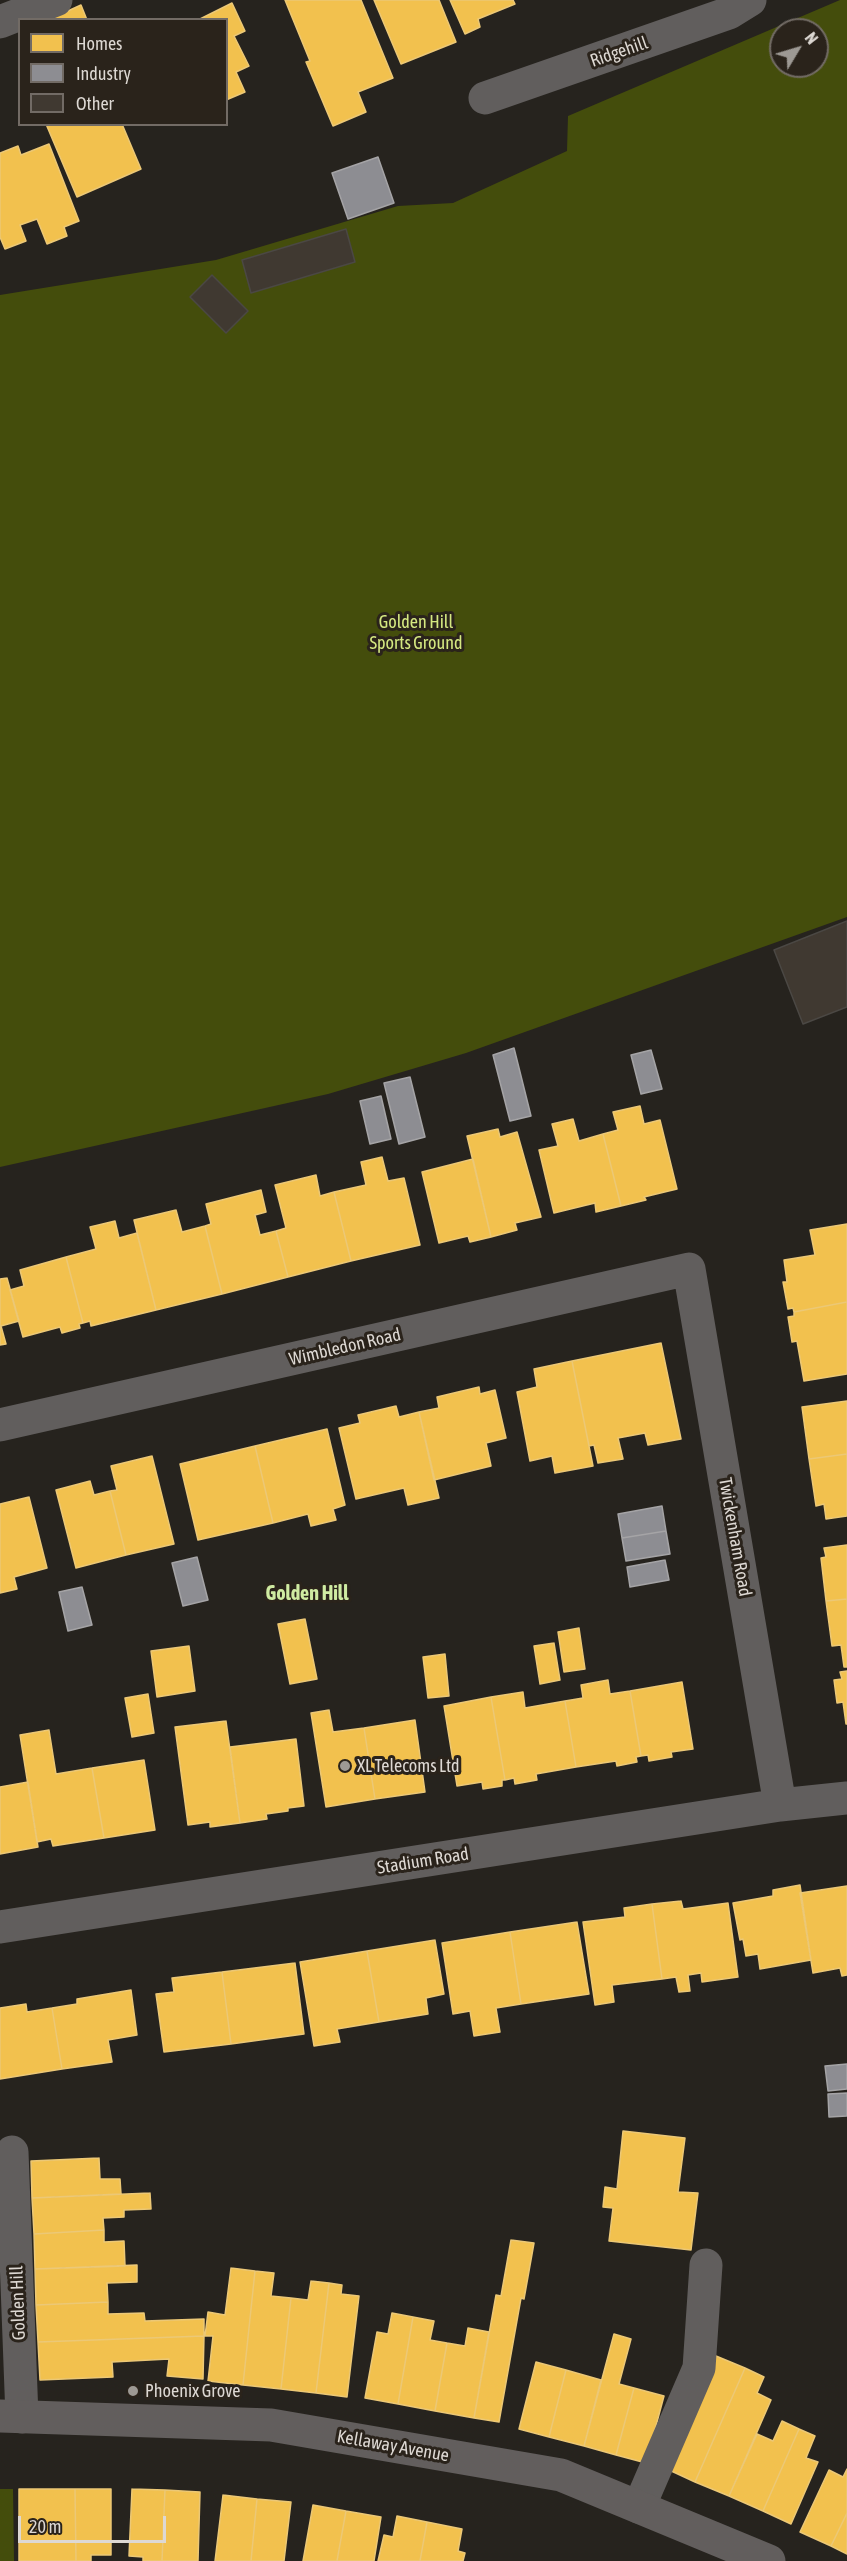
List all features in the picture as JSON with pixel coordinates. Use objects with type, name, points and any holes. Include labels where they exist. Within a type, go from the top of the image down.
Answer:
[{"type":"main road","name":"Kellaway Avenue","points":[[11,2417],[271,2426],[561,2475],[769,2561]]},
{"type":"street","name":"Ridgehill","points":[[485,98],[729,13],[750,0]]},
{"type":"street","points":[[0,22],[43,5]]},
{"type":"street","name":"Wimbledon Road","points":[[0,1425],[689,1269]]},
{"type":"street","name":"Twickenham Road","points":[[689,1269],[780,1805]]},
{"type":"street","name":"Stadium Road","points":[[0,1927],[780,1805],[847,1798]]},
{"type":"street","name":"Golden Hill","points":[[11,2417],[12,2152]]},
{"type":"street","points":[[639,2507],[699,2368],[706,2265]]},
{"type":"green space","name":"Golden Hill Sports Ground","points":[[840,0],[847,0],[847,917],[466,1053],[328,1094],[0,1167],[0,295],[216,260],[398,206],[453,203],[567,151],[568,116],[769,30],[769,78],[829,78],[829,18],[798,18]]},
{"type":"green space","points":[[0,2489],[13,2489],[14,2561],[0,2561]]},
{"type":"building: Homes","points":[[285,0],[361,0],[393,78],[358,92],[366,112],[333,126],[306,62],[310,61]]},
{"type":"building: Homes","points":[[374,0],[439,0],[456,42],[401,64]]},
{"type":"building: Homes","points":[[450,0],[513,0],[515,4],[478,19],[480,27],[465,34]]},
{"type":"building: Homes","points":[[232,3],[245,31],[234,36],[249,66],[236,72],[245,92],[228,99],[228,18],[202,18]]},
{"type":"building: Homes","points":[[81,5],[86,18],[52,18]]},
{"type":"building: Homes","points":[[47,126],[123,126],[141,169],[77,197]]},
{"type":"building: Homes","points":[[49,144],[79,221],[64,227],[67,236],[47,244],[37,219],[20,225],[26,241],[5,249],[0,237],[0,153],[18,146],[21,155]]},
{"type":"building: Homes","points":[[640,1106],[644,1124],[660,1120],[677,1189],[644,1197],[646,1200],[621,1206],[603,1134],[618,1130],[613,1112]]},
{"type":"building: Homes","points":[[573,1119],[579,1141],[603,1134],[621,1206],[596,1212],[595,1203],[554,1213],[539,1150],[558,1146],[552,1124]]},
{"type":"building: Homes","points":[[498,1129],[500,1137],[517,1132],[541,1217],[515,1223],[517,1230],[491,1237],[467,1136]]},
{"type":"building: Homes","points":[[382,1157],[388,1181],[404,1178],[420,1245],[351,1261],[334,1192],[366,1185],[361,1162]]},
{"type":"building: Homes","points":[[473,1159],[491,1237],[470,1242],[468,1236],[439,1243],[422,1172]]},
{"type":"building: Homes","points":[[316,1175],[320,1196],[334,1192],[351,1261],[288,1277],[276,1231],[286,1228],[275,1185]]},
{"type":"building: Homes","points":[[261,1190],[266,1212],[255,1215],[260,1235],[276,1231],[288,1277],[222,1294],[205,1226],[211,1224],[206,1204]]},
{"type":"building: Homes","points":[[176,1210],[182,1232],[205,1226],[222,1294],[156,1310],[134,1220]]},
{"type":"building: Homes","points":[[115,1221],[119,1238],[137,1233],[156,1310],[91,1326],[90,1321],[83,1323],[66,1257],[96,1249],[90,1227]]},
{"type":"building: Homes","points":[[847,1224],[847,1302],[794,1312],[793,1308],[788,1309],[783,1282],[787,1282],[784,1260],[815,1255],[810,1230]]},
{"type":"building: Homes","points":[[66,1257],[83,1323],[79,1324],[80,1328],[62,1333],[60,1327],[23,1337],[10,1290],[24,1286],[20,1270]]},
{"type":"building: Homes","points":[[7,1278],[19,1321],[1,1326],[6,1344],[0,1345],[0,1279]]},
{"type":"building: Homes","points":[[847,1302],[847,1374],[804,1381],[797,1341],[792,1342],[788,1317],[794,1316],[794,1312]]},
{"type":"building: Homes","points":[[661,1343],[681,1439],[648,1445],[645,1433],[618,1438],[623,1459],[598,1463],[594,1445],[589,1446],[572,1361]]},
{"type":"building: Homes","points":[[572,1361],[593,1466],[555,1473],[552,1456],[530,1461],[517,1392],[537,1387],[534,1369]]},
{"type":"building: Homes","points":[[479,1387],[480,1394],[495,1390],[506,1438],[486,1443],[491,1466],[434,1480],[419,1412],[439,1408],[437,1397]]},
{"type":"building: Homes","points":[[847,1401],[847,1454],[809,1459],[802,1407]]},
{"type":"building: Homes","points":[[396,1406],[399,1417],[419,1412],[439,1498],[408,1505],[404,1488],[356,1499],[339,1428],[360,1423],[358,1415]]},
{"type":"building: Homes","points":[[327,1429],[345,1505],[333,1509],[336,1520],[311,1526],[308,1514],[273,1523],[255,1446]]},
{"type":"building: Homes","points":[[255,1446],[273,1523],[198,1540],[180,1464]]},
{"type":"building: Homes","points":[[847,1454],[847,1516],[826,1519],[824,1504],[816,1506],[809,1459]]},
{"type":"building: Homes","points":[[152,1456],[174,1544],[126,1555],[110,1491],[117,1490],[111,1466]]},
{"type":"building: Homes","points":[[90,1481],[94,1495],[110,1491],[126,1555],[76,1568],[56,1490]]},
{"type":"building: Homes","points":[[29,1497],[47,1568],[14,1577],[17,1589],[0,1593],[0,1504]]},
{"type":"building: Homes","points":[[847,1545],[847,1599],[826,1601],[821,1558],[826,1557],[824,1548]]},
{"type":"building: Homes","points":[[847,1599],[847,1667],[844,1667],[841,1645],[832,1646],[826,1601]]},
{"type":"building: Homes","points":[[305,1619],[317,1679],[290,1684],[278,1624]]},
{"type":"building: Homes","points":[[579,1628],[585,1669],[564,1672],[558,1632]]},
{"type":"building: Homes","points":[[554,1643],[560,1680],[540,1684],[534,1646]]},
{"type":"building: Homes","points":[[189,1646],[195,1691],[157,1697],[151,1651]]},
{"type":"building: Homes","points":[[445,1654],[449,1696],[428,1698],[423,1657]]},
{"type":"building: Homes","points":[[847,1671],[846,1724],[843,1702],[837,1703],[834,1680],[842,1679],[840,1672]]},
{"type":"building: Homes","points":[[608,1680],[610,1694],[630,1691],[641,1756],[636,1757],[637,1762],[617,1766],[616,1761],[576,1767],[565,1701],[583,1698],[581,1685]]},
{"type":"building: Homes","points":[[682,1682],[693,1749],[671,1752],[672,1757],[649,1761],[648,1755],[641,1756],[630,1691]]},
{"type":"building: Homes","points":[[523,1692],[525,1708],[565,1701],[576,1767],[536,1774],[537,1780],[515,1784],[514,1778],[505,1780],[491,1697]]},
{"type":"building: Homes","points":[[148,1694],[154,1733],[132,1737],[125,1698]]},
{"type":"building: Homes","points":[[491,1697],[505,1780],[502,1780],[502,1786],[483,1789],[482,1782],[457,1786],[444,1706]]},
{"type":"building: Homes","name":"XL Telecoms Ltd","points":[[329,1710],[333,1732],[364,1728],[375,1799],[326,1807],[311,1713]]},
{"type":"building: Homes","points":[[415,1720],[425,1792],[375,1799],[364,1728]]},
{"type":"building: Homes","points":[[226,1721],[240,1823],[210,1827],[210,1822],[188,1825],[175,1727]]},
{"type":"building: Homes","points":[[49,1730],[56,1774],[92,1768],[104,1838],[53,1846],[51,1839],[37,1842],[20,1735]]},
{"type":"building: Homes","points":[[296,1739],[304,1806],[266,1814],[267,1819],[240,1823],[230,1747]]},
{"type":"building: Homes","points":[[144,1760],[155,1830],[104,1838],[92,1768]]},
{"type":"building: Homes","points":[[28,1782],[38,1847],[0,1854],[0,1787]]},
{"type":"building: Homes","points":[[800,1885],[811,1960],[760,1969],[758,1954],[746,1956],[743,1939],[740,1940],[733,1903],[773,1896],[773,1890]]},
{"type":"building: Homes","points":[[847,1886],[847,1975],[842,1976],[840,1968],[813,1973],[800,1893]]},
{"type":"building: Homes","points":[[681,1901],[683,1909],[728,1903],[738,1977],[702,1982],[701,1973],[688,1975],[690,1991],[679,1992],[676,1977],[662,1979],[652,1904]]},
{"type":"building: Homes","points":[[652,1904],[662,1979],[612,1985],[614,2002],[595,2005],[583,1922],[625,1917],[624,1908]]},
{"type":"building: Homes","points":[[577,1922],[589,1994],[521,2004],[510,1932]]},
{"type":"building: Homes","points":[[510,1932],[521,2004],[496,2008],[500,2032],[474,2036],[470,2011],[453,2014],[442,1943]]},
{"type":"building: Homes","points":[[435,1940],[444,1994],[426,1998],[428,2014],[379,2022],[367,1951]]},
{"type":"building: Homes","points":[[367,1951],[379,2022],[337,2029],[340,2042],[314,2046],[300,1962]]},
{"type":"building: Homes","points":[[295,1963],[304,2034],[231,2044],[222,1972]]},
{"type":"building: Homes","points":[[222,1972],[231,2044],[164,2052],[156,1994],[174,1992],[172,1978]]},
{"type":"building: Homes","points":[[131,1990],[137,2035],[108,2040],[112,2062],[62,2069],[52,2008],[77,2004],[77,1999]]},
{"type":"building: Homes","points":[[26,2004],[27,2012],[52,2008],[62,2069],[0,2079],[0,2008]]},
{"type":"building: Homes","points":[[623,2131],[685,2138],[678,2192],[698,2193],[691,2250],[609,2241],[613,2208],[603,2207],[605,2187],[617,2189]]},
{"type":"building: Homes","points":[[99,2158],[100,2179],[120,2179],[121,2194],[32,2198],[31,2161]]},
{"type":"building: Homes","points":[[150,2193],[151,2209],[124,2210],[124,2217],[103,2218],[104,2230],[34,2234],[32,2198]]},
{"type":"building: Homes","points":[[104,2230],[104,2242],[124,2241],[125,2266],[35,2269],[34,2234]]},
{"type":"building: Homes","points":[[511,2240],[534,2243],[524,2299],[521,2298],[499,2422],[474,2418],[496,2295],[501,2296]]},
{"type":"building: Homes","points":[[137,2265],[137,2282],[107,2283],[108,2302],[36,2305],[35,2269]]},
{"type":"building: Homes","points":[[231,2268],[255,2271],[243,2385],[208,2381],[213,2336],[205,2336],[208,2312],[225,2315]]},
{"type":"building: Homes","points":[[255,2271],[274,2273],[271,2296],[291,2298],[281,2389],[243,2385]]},
{"type":"building: Homes","points":[[311,2281],[329,2283],[316,2393],[281,2389],[291,2298],[308,2300]]},
{"type":"building: Homes","points":[[329,2283],[342,2285],[341,2294],[359,2296],[347,2397],[316,2393]]},
{"type":"building: Homes","points":[[108,2302],[108,2314],[144,2313],[145,2321],[204,2319],[204,2336],[38,2342],[36,2305]]},
{"type":"building: Homes","points":[[392,2313],[413,2317],[398,2404],[365,2398],[377,2332],[388,2334]]},
{"type":"building: Homes","points":[[413,2317],[434,2321],[430,2340],[447,2343],[435,2411],[398,2404]]},
{"type":"building: Homes","points":[[468,2328],[489,2332],[474,2418],[435,2411],[447,2343],[465,2346]]},
{"type":"building: Homes","points":[[614,2334],[631,2339],[619,2384],[634,2388],[616,2455],[584,2446]]},
{"type":"building: Homes","points":[[204,2336],[203,2379],[167,2376],[169,2359],[112,2362],[113,2377],[40,2380],[38,2342]]},
{"type":"building: Homes","points":[[716,2356],[745,2368],[695,2482],[667,2469]]},
{"type":"building: Homes","points":[[536,2362],[566,2370],[549,2437],[519,2429]]},
{"type":"building: Homes","points":[[745,2368],[764,2377],[757,2393],[771,2400],[729,2496],[695,2482]]},
{"type":"building: Homes","points":[[566,2370],[601,2380],[584,2446],[549,2437]]},
{"type":"building: Homes","points":[[634,2388],[664,2396],[646,2463],[616,2455]]},
{"type":"building: Homes","points":[[782,2421],[799,2429],[763,2511],[729,2496],[757,2434],[773,2441]]},
{"type":"building: Homes","points":[[799,2429],[815,2436],[806,2458],[818,2462],[791,2524],[763,2511]]},
{"type":"building: Homes","points":[[847,2469],[847,2513],[831,2546],[800,2532],[829,2470],[843,2477]]},
{"type":"building: Homes","points":[[19,2489],[75,2489],[76,2561],[19,2561]]},
{"type":"building: Homes","points":[[75,2489],[111,2489],[111,2555],[91,2555],[91,2561],[76,2561]]},
{"type":"building: Homes","points":[[132,2489],[165,2490],[162,2561],[143,2561],[143,2557],[129,2556]]},
{"type":"building: Homes","points":[[165,2490],[200,2492],[198,2561],[162,2561]]},
{"type":"building: Homes","points":[[223,2495],[257,2499],[251,2561],[215,2561]]},
{"type":"building: Homes","points":[[257,2499],[291,2502],[284,2561],[251,2561]]},
{"type":"building: Homes","points":[[313,2505],[346,2511],[337,2561],[303,2561]]},
{"type":"building: Homes","points":[[346,2511],[381,2517],[374,2561],[337,2561]]},
{"type":"building: Homes","points":[[847,2513],[847,2554],[831,2546]]},
{"type":"building: Homes","points":[[397,2516],[427,2522],[420,2561],[378,2561],[384,2535],[393,2537]]},
{"type":"building: Homes","points":[[427,2522],[462,2529],[458,2551],[465,2553],[463,2561],[420,2561]]},
{"type":"building: Industry","points":[[378,157],[394,203],[348,219],[332,173]]},
{"type":"building: Industry","points":[[514,1048],[531,1116],[510,1121],[493,1055]]},
{"type":"building: Industry","points":[[651,1050],[662,1089],[641,1094],[631,1055]]},
{"type":"building: Industry","points":[[410,1077],[425,1137],[399,1144],[384,1083]]},
{"type":"building: Industry","points":[[381,1096],[391,1139],[370,1144],[360,1101]]},
{"type":"building: Industry","points":[[662,1506],[666,1531],[622,1538],[618,1514]]},
{"type":"building: Industry","points":[[666,1531],[670,1554],[626,1561],[622,1538]]},
{"type":"building: Industry","points":[[197,1557],[208,1600],[183,1606],[172,1563]]},
{"type":"building: Industry","points":[[665,1560],[669,1580],[630,1587],[627,1567]]},
{"type":"building: Industry","points":[[82,1587],[92,1625],[68,1631],[59,1592]]},
{"type":"building: Industry","points":[[847,2064],[847,2089],[828,2091],[825,2066]]},
{"type":"building: Industry","points":[[847,2093],[847,2116],[829,2117],[828,2094]]},
{"type":"building: Other","points":[[346,229],[355,262],[251,293],[242,260]]},
{"type":"building: Other","points":[[212,275],[248,311],[226,333],[190,297]]},
{"type":"building: Other","points":[[847,921],[847,1007],[803,1024],[774,950]]},
{"type":"place","name":"XL Telecoms Ltd","points":[[345,1766]]},
{"type":"place","name":"Phoenix Grove","points":[[133,2391]]},
{"type":"district","name":"Golden Hill","points":[[307,1594]]}]
